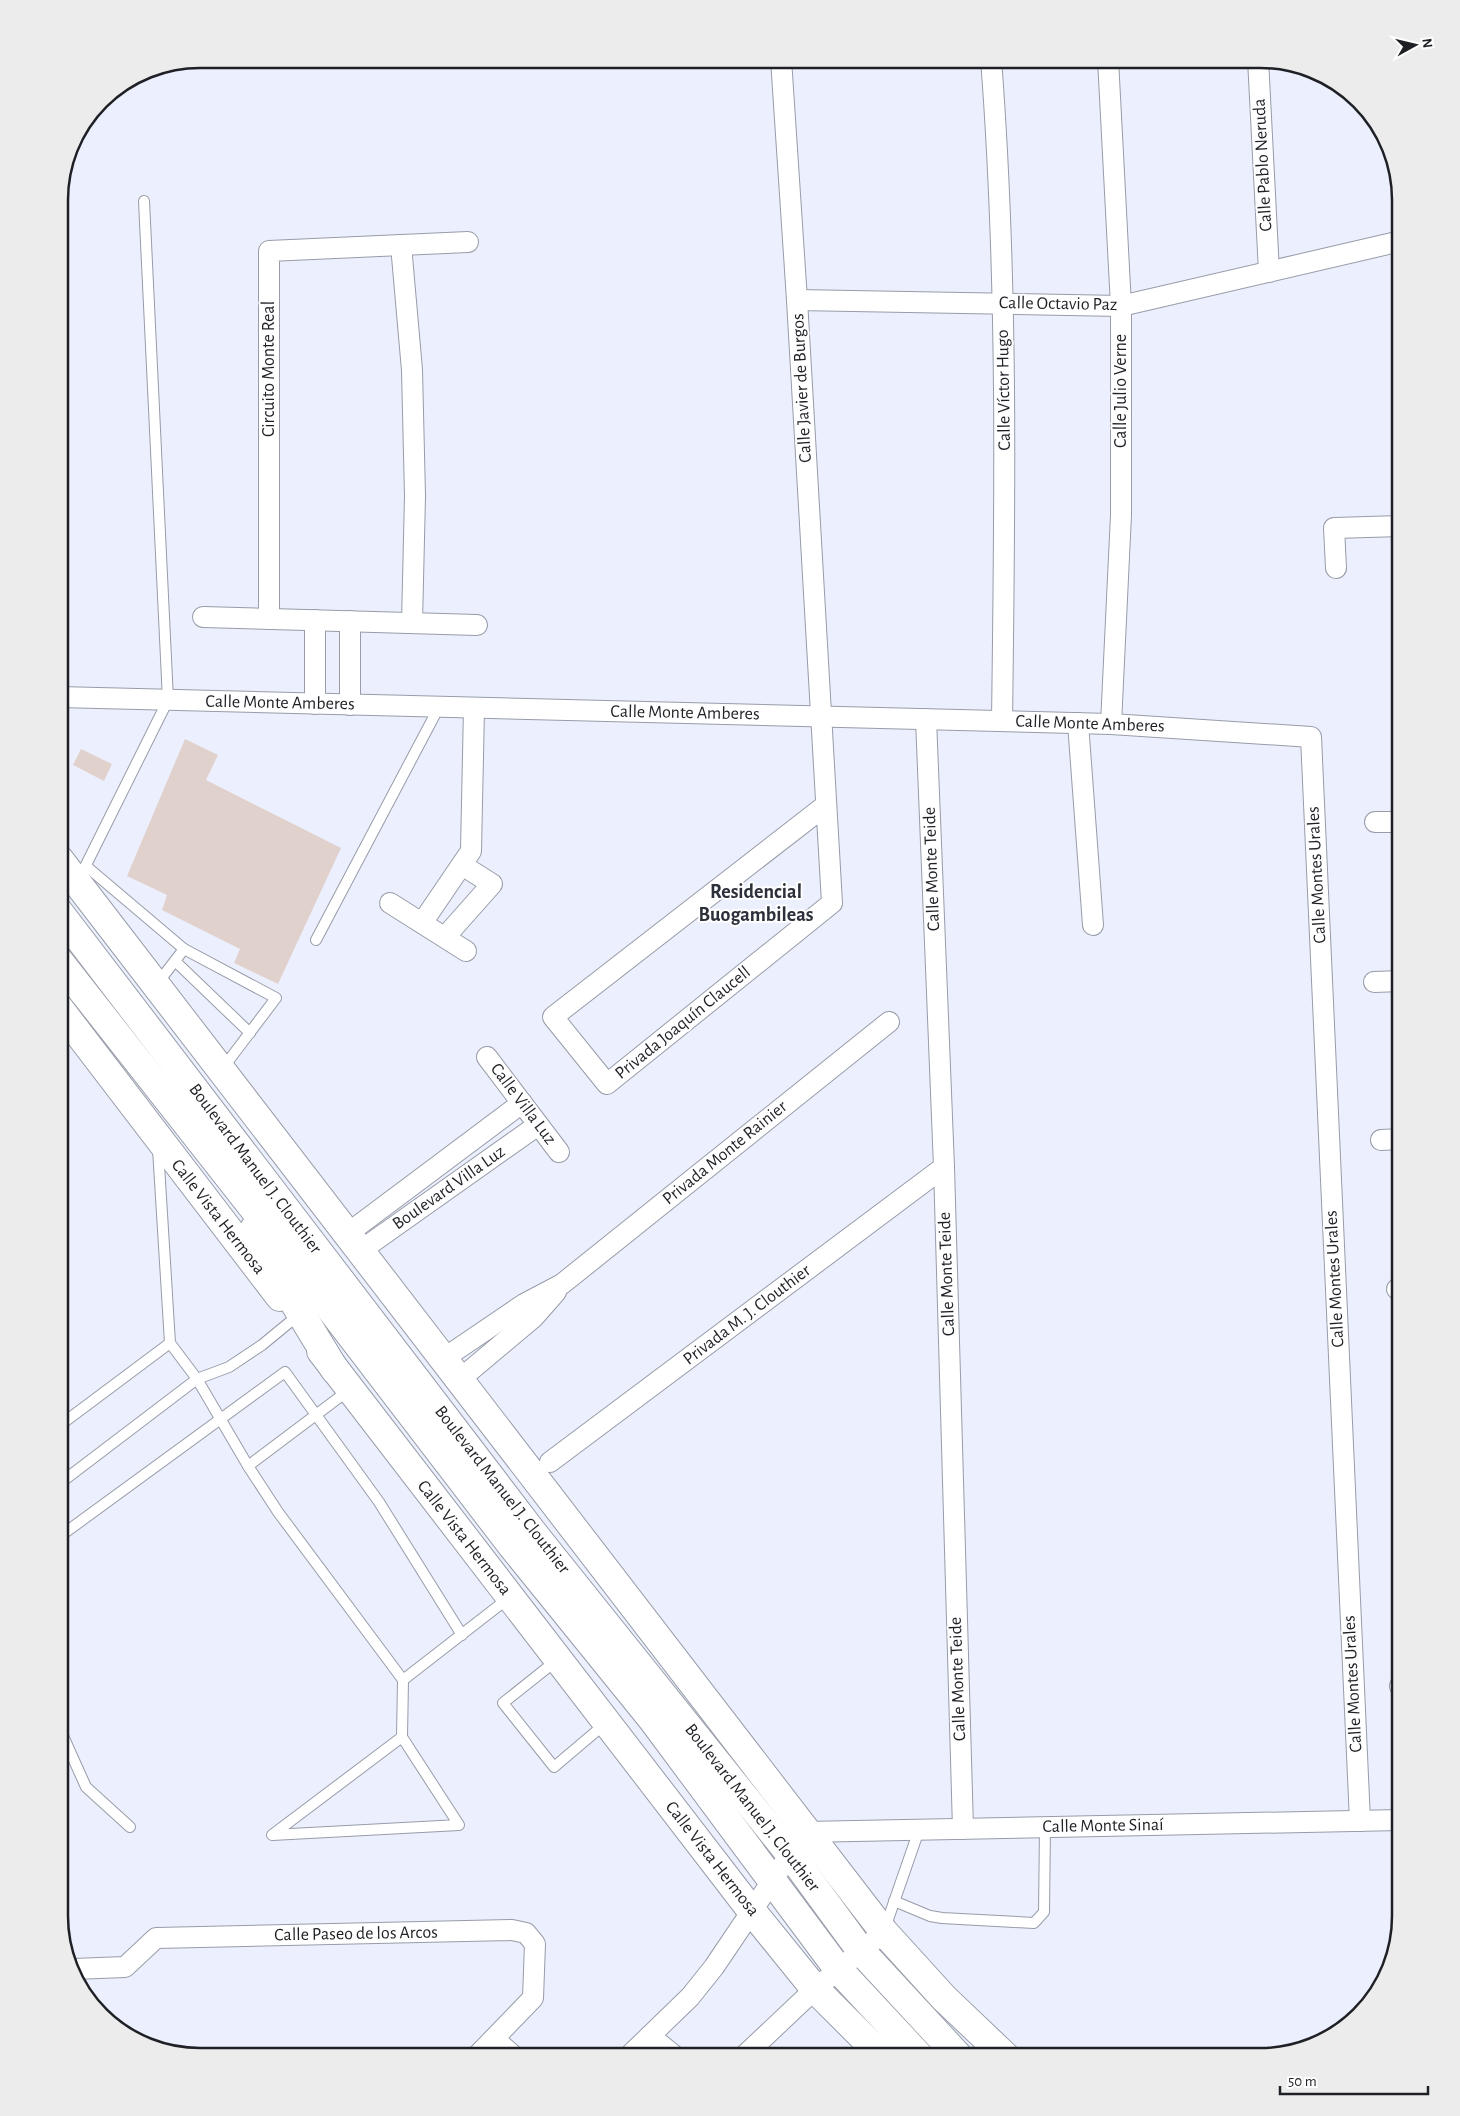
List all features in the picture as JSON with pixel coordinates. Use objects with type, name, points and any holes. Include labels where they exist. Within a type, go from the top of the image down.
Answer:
[{"type":"main road","points":[[68,864],[82,874],[157,985],[451,1370],[798,1843],[884,1932],[944,1998],[997,2048]]},
{"type":"main road","name":"Boulevard Manuel J. Clouthier","points":[[68,924],[534,1534],[798,1843],[861,1951],[950,2048]]},
{"type":"main road","name":"Boulevard Manuel J. Clouthier","points":[[68,972],[231,1180],[512,1546],[652,1719],[838,1970],[912,2048]]},
{"type":"main road","name":"Calle Vista Hermosa","points":[[68,1020],[342,1380],[751,1910],[815,1988],[874,2048]]},
{"type":"main road","points":[[231,1180],[272,1266],[342,1380]]},
{"type":"street","name":"Calle Javier de Burgos","points":[[782,68],[797,300],[820,716]]},
{"type":"street","name":"Calle Víctor Hugo","points":[[991,68],[1002,304],[1005,512],[1002,721]]},
{"type":"street","name":"Calle Julio Verne","points":[[1108,68],[1121,306],[1121,515],[1111,724]]},
{"type":"street","name":"Calle Pablo Neruda","points":[[1258,68],[1269,272]]},
{"type":"street","name":"Circuito Monte Real","points":[[269,619],[269,251],[468,242]]},
{"type":"street","name":"Calle Octavio Paz","points":[[797,300],[1121,306],[1392,243]]},
{"type":"street","points":[[401,245],[412,370],[415,496],[412,623]]},
{"type":"street","points":[[1336,568],[1334,528],[1392,526]]},
{"type":"street","points":[[203,618],[477,625]]},
{"type":"street","points":[[315,620],[315,704]]},
{"type":"street","points":[[350,621],[350,705]]},
{"type":"street","name":"Calle Monte Amberes","points":[[68,698],[1111,724],[1311,738]]},
{"type":"street","points":[[422,923],[471,852],[474,708]]},
{"type":"street","name":"Privada Joaquín Claucell","points":[[820,716],[826,805],[832,903],[607,1084],[553,1018],[826,805]]},
{"type":"street","name":"Calle Monte Teide","points":[[926,719],[944,1167],[962,1829]]},
{"type":"street","points":[[1078,723],[1093,925]]},
{"type":"street","name":"Calle Montes Urales","points":[[1311,738],[1360,1821]]},
{"type":"street","points":[[1375,822],[1392,822]]},
{"type":"street","points":[[445,937],[492,884],[462,864]]},
{"type":"street","points":[[390,903],[466,951]]},
{"type":"street","points":[[1374,982],[1392,981]]},
{"type":"street","name":"Privada Monte Rainier","points":[[451,1370],[534,1316],[562,1284],[889,1022]]},
{"type":"street","name":"Calle Villa Luz","points":[[487,1057],[559,1152]]},
{"type":"street","name":"Boulevard Villa Luz","points":[[353,1242],[522,1104]]},
{"type":"street","name":"Boulevard Villa Luz","points":[[353,1242],[538,1125]]},
{"type":"street","points":[[1381,1140],[1392,1139]]},
{"type":"street","name":"Privada M. J. Clouthier","points":[[550,1462],[944,1167]]},
{"type":"street","name":"Calle Monte Sinaí","points":[[798,1843],[919,1830],[1392,1820]]},
{"type":"street","points":[[637,2048],[696,1990],[714,1967],[798,1843]]},
{"type":"street","name":"Calle Paseo de los Arcos","points":[[79,1969],[125,1967],[156,1938],[512,1930],[526,1934],[535,1944],[533,1998],[485,2048]]},
{"type":"street","points":[[752,2048],[815,1988],[884,1932]]},
{"type":"street","points":[[650,2036],[665,2048]]},
{"type":"street","points":[[494,2039],[504,2048]]},
{"type":"lane","points":[[144,201],[168,700],[82,874],[184,949],[276,998],[222,1070]]},
{"type":"lane","points":[[316,940],[439,707]]},
{"type":"lane","points":[[157,985],[184,949]]},
{"type":"lane","points":[[175,961],[250,1033]]},
{"type":"lane","points":[[158,1138],[170,1343],[222,1419],[248,1466],[278,1512],[403,1680],[402,1737],[459,1825],[272,1835],[402,1737]]},
{"type":"lane","points":[[68,1477],[196,1379],[229,1367],[262,1345],[296,1318]]},
{"type":"lane","points":[[68,1419],[170,1343]]},
{"type":"lane","points":[[68,1530],[285,1372],[379,1502],[462,1634]]},
{"type":"lane","points":[[248,1466],[316,1415],[342,1380]]},
{"type":"lane","points":[[403,1680],[510,1597]]},
{"type":"lane","points":[[558,1659],[503,1703],[554,1767],[607,1722]]},
{"type":"lane","points":[[68,1746],[86,1787],[130,1827]]},
{"type":"lane","points":[[894,1901],[930,1916],[942,1918],[1034,1923],[1044,1912],[1046,1827]]},
{"type":"lane","points":[[884,1932],[919,1830]]},
{"type":"building","points":[[185,739],[218,755],[206,780],[341,848],[278,984],[234,963],[240,949],[162,910],[167,895],[127,876]]},
{"type":"building","points":[[81,749],[112,764],[104,781],[73,765]]},
{"type":"district","name":"Residencial Buogambileas","points":[[756,904]]}]
